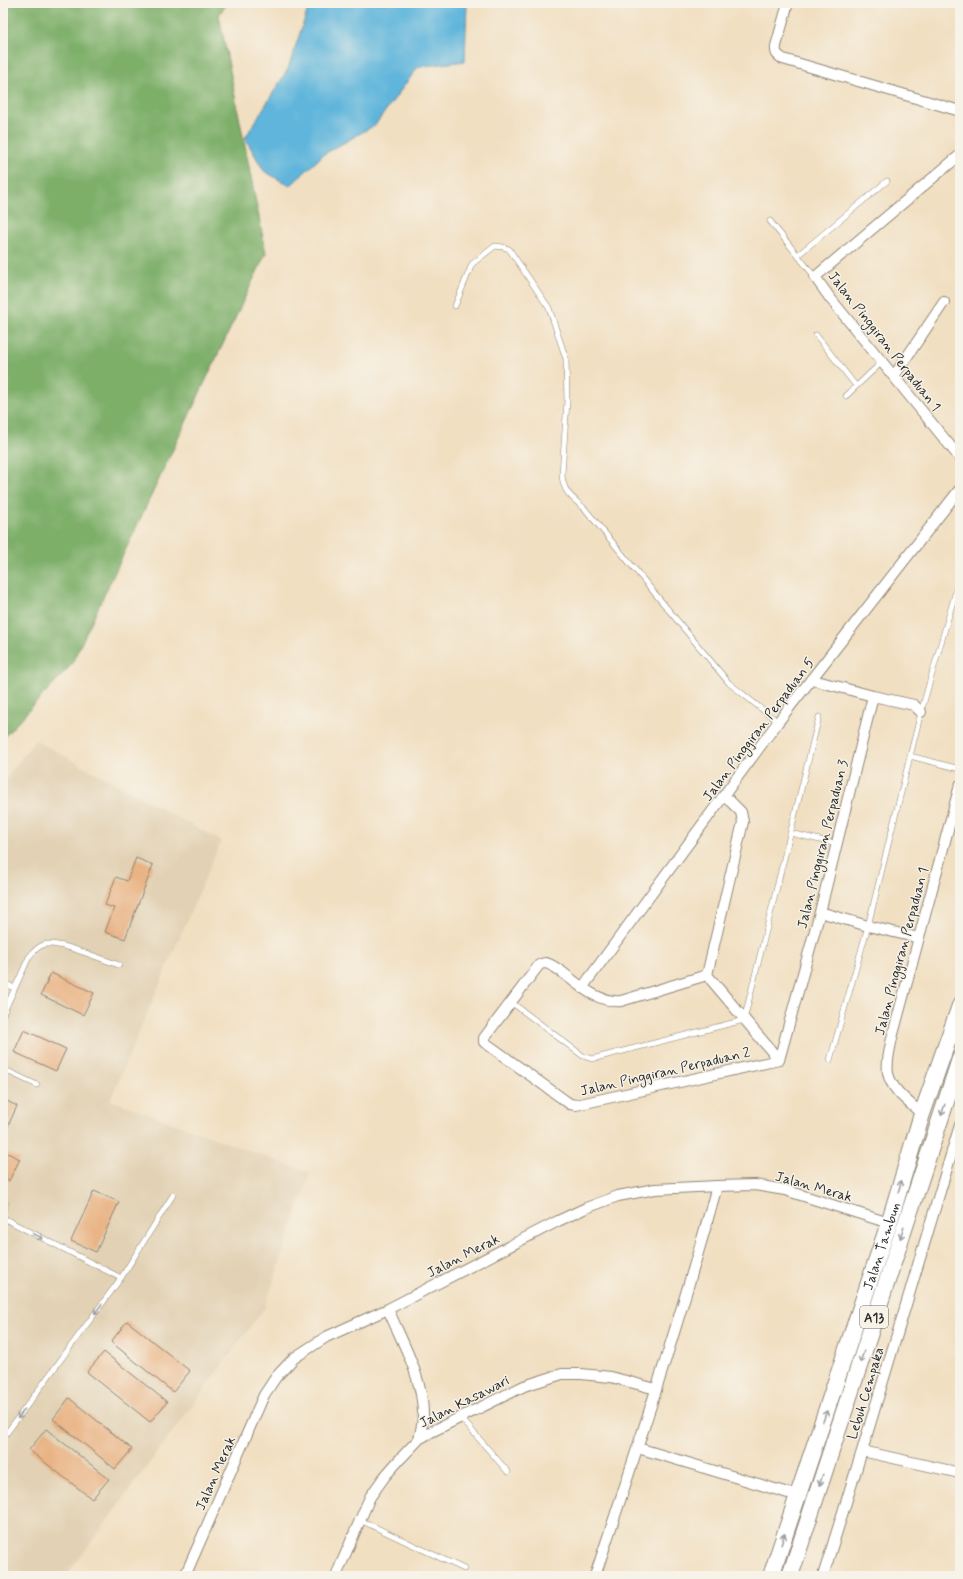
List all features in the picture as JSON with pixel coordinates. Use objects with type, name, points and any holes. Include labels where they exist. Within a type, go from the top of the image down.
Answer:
[{"type":"main road","name":"Jalan Tambun","points":[[771,1576],[889,1223],[922,1114],[953,1050],[960,1006]]},
{"type":"main road","name":"Jalan Tambun","points":[[790,1576],[960,1059]]},
{"type":"street","points":[[788,3],[775,51],[777,55],[783,59],[960,111]]},
{"type":"street","name":"Jalan Pinggiran Perpaduan 1","points":[[960,155],[815,277],[960,458]]},
{"type":"street","points":[[894,376],[944,302]]},
{"type":"street","name":"Jalan Pinggiran Perpaduan 5","points":[[582,988],[778,722],[960,490]]},
{"type":"street","points":[[812,680],[914,705],[921,712]]},
{"type":"street","name":"Jalan Pinggiran Perpaduan 3","points":[[779,1060],[820,912],[873,696]]},
{"type":"street","name":"Jalan Pinggiran Perpaduan 1","points":[[922,1114],[894,1087],[888,1074],[888,1065],[892,1038],[960,784]]},
{"type":"street","points":[[707,975],[743,822],[741,812],[724,796]]},
{"type":"street","points":[[820,912],[868,926],[919,938]]},
{"type":"street","name":"Jalan Pinggiran Perpaduan 2","points":[[582,988],[552,965],[546,963],[539,965],[484,1038],[484,1042],[570,1104],[576,1105],[779,1060]]},
{"type":"street","points":[[582,988],[604,1000],[612,1002],[621,1001],[707,975]]},
{"type":"street","points":[[707,975],[779,1060]]},
{"type":"street","name":"Lebuh Cempaka","points":[[823,1576],[960,1125]]},
{"type":"street","name":"Jalan Merak","points":[[185,1576],[264,1395],[276,1378],[294,1358],[326,1337],[388,1309],[586,1208],[618,1196],[655,1189],[755,1185],[785,1190],[889,1223]]},
{"type":"street","points":[[595,1576],[638,1448],[693,1274],[717,1186]]},
{"type":"street","points":[[388,1309],[418,1382],[423,1416],[419,1439]]},
{"type":"street","name":"Jalan Kasawari","points":[[336,1576],[370,1497],[385,1476],[419,1439],[524,1386],[562,1374],[611,1377],[656,1389]]},
{"type":"street","points":[[638,1448],[798,1496]]},
{"type":"street","points":[[862,1450],[960,1473]]},
{"type":"lane","points":[[798,255],[887,180]]},
{"type":"lane","points":[[770,221],[815,277]]},
{"type":"lane","points":[[455,306],[472,264],[495,246],[503,246],[508,249],[549,308],[566,359],[567,401],[562,485],[570,496],[585,509],[729,683],[778,722]]},
{"type":"lane","points":[[816,335],[856,386]]},
{"type":"lane","points":[[846,396],[882,362]]},
{"type":"lane","points":[[830,1060],[868,926],[921,712],[960,577]]},
{"type":"lane","points":[[511,1002],[583,1056],[592,1059],[744,1020],[819,717]]},
{"type":"lane","points":[[910,756],[960,769]]},
{"type":"lane","points":[[790,833],[837,844]]},
{"type":"lane","points":[[3,1014],[29,957],[34,950],[43,945],[59,944],[119,965]]},
{"type":"lane","points":[[3,982],[14,988]]},
{"type":"lane","points":[[3,1069],[37,1085]]},
{"type":"lane","points":[[3,1195],[6,1199],[6,1204],[3,1210]]},
{"type":"lane","points":[[3,1438],[122,1278],[173,1195]]},
{"type":"lane","points":[[3,1218],[122,1278]]},
{"type":"lane","points":[[460,1417],[508,1472]]},
{"type":"lane","points":[[360,1520],[464,1569]]},
{"type":"shaded area","points":[[35,740],[221,841],[110,1100],[310,1173],[265,1307],[66,1576],[3,1576],[3,783]]},
{"type":"green space","points":[[3,3],[227,3],[219,15],[266,253],[71,665],[3,738]]},
{"type":"water","points":[[310,3],[467,3],[465,61],[418,67],[375,125],[324,154],[290,186],[264,171],[245,138],[288,69]]},
{"type":"building","points":[[136,858],[153,865],[125,939],[105,932],[114,908],[105,905],[116,877],[127,881]]},
{"type":"building","points":[[51,973],[94,993],[83,1015],[41,995]]},
{"type":"building","points":[[24,1030],[66,1049],[56,1071],[14,1052]]},
{"type":"building","points":[[3,1099],[17,1106],[7,1128],[3,1126]]},
{"type":"building","points":[[3,1151],[20,1159],[9,1181],[3,1178]]},
{"type":"building","points":[[94,1191],[119,1202],[96,1252],[71,1241]]},
{"type":"building","points":[[127,1321],[190,1371],[173,1392],[111,1342]]},
{"type":"building","points":[[104,1352],[167,1402],[150,1422],[87,1372]]},
{"type":"building","points":[[69,1398],[132,1449],[115,1469],[53,1419]]},
{"type":"building","points":[[46,1429],[109,1479],[92,1499],[29,1450]]}]
